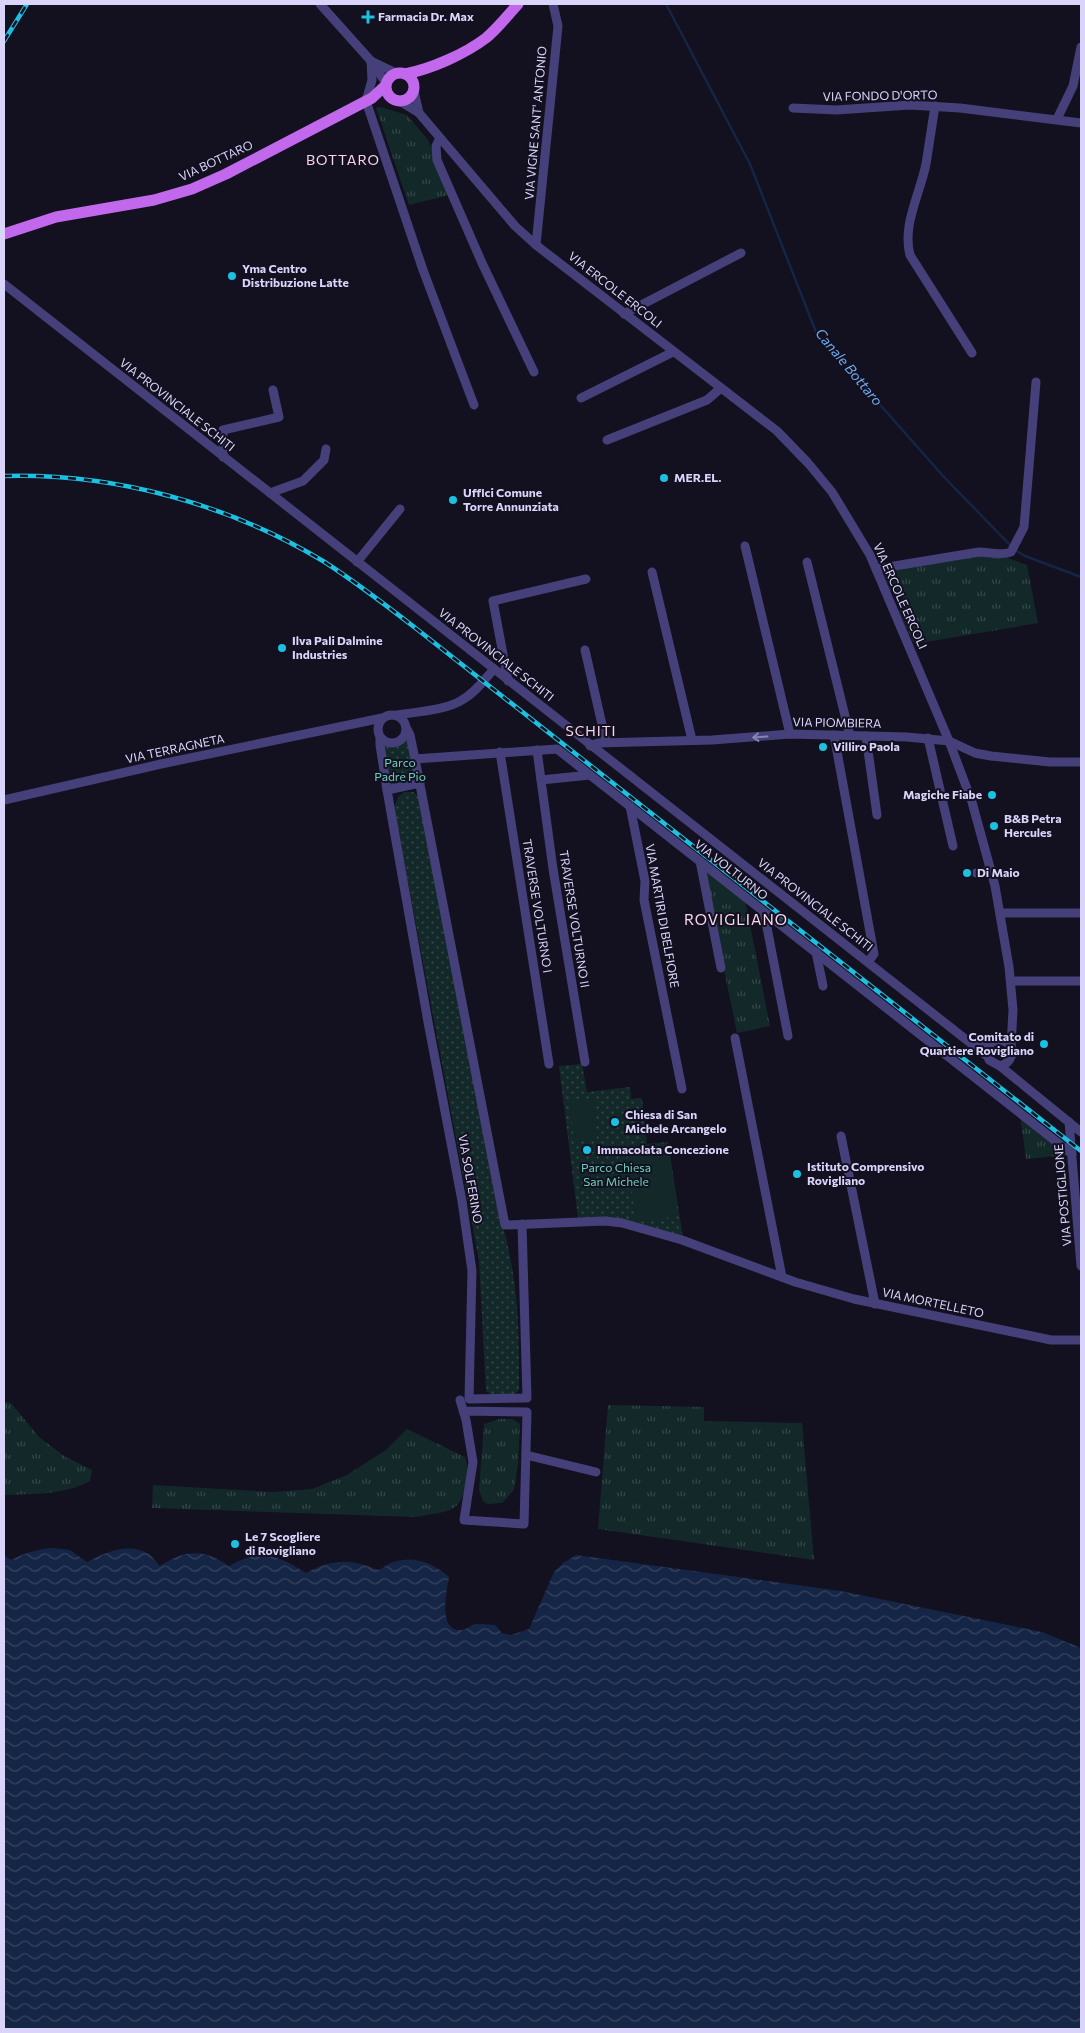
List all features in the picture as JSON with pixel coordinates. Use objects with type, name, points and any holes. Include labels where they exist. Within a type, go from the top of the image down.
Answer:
[{"type":"main road","points":[[396,100],[388,95],[385,84],[390,76],[424,70],[488,37],[518,4]]},
{"type":"main road","points":[[369,99],[396,100],[409,98],[424,70]]},
{"type":"main road","points":[[401,73],[409,76],[414,88]]},
{"type":"main road","name":"VIA BOTTARO","points":[[4,234],[56,217],[154,200],[192,189],[226,174],[369,99],[385,84]]},
{"type":"street","points":[[320,4],[371,61],[385,84]]},
{"type":"street","name":"VIA VIGNE SANT' ANTONIO","points":[[536,245],[558,26],[553,4]]},
{"type":"street","points":[[1058,119],[1073,86],[1081,47]]},
{"type":"street","points":[[371,61],[401,73]]},
{"type":"street","points":[[371,61],[372,80],[369,99],[423,270],[474,405]]},
{"type":"street","name":"VIA ERCOLE ERCOLI","points":[[414,88],[419,113]]},
{"type":"street","name":"VIA ERCOLE ERCOLI","points":[[396,100],[419,113],[515,226],[536,245],[778,431],[832,492],[870,555],[949,741],[972,802],[1001,913],[1011,981],[1013,1010],[1011,1047]]},
{"type":"street","name":"VIA FONDO D'ORTO","points":[[793,108],[836,110],[910,105],[935,106],[1081,123]]},
{"type":"street","points":[[935,106],[925,166],[908,230],[907,244],[910,255],[972,353]]},
{"type":"street","points":[[440,138],[436,146],[437,160],[482,263],[534,372]]},
{"type":"street","points":[[624,314],[741,253]]},
{"type":"street","name":"VIA PROVINCIALE SCHITI","points":[[4,284],[590,746],[974,1045],[992,1063],[1000,1066],[1081,1132]]},
{"type":"street","points":[[581,398],[673,352]]},
{"type":"street","points":[[876,570],[979,552],[1005,554],[1011,552],[1020,538],[1024,527],[1036,382]]},
{"type":"street","points":[[607,440],[706,400],[721,388]]},
{"type":"street","points":[[223,457],[223,430],[279,417],[273,390]]},
{"type":"street","points":[[270,493],[308,478],[324,460],[326,449]]},
{"type":"street","points":[[357,562],[400,509]]},
{"type":"street","points":[[745,546],[790,734]]},
{"type":"street","points":[[807,562],[850,736]]},
{"type":"street","points":[[652,572],[692,740]]},
{"type":"street","points":[[508,681],[492,601],[586,579]]},
{"type":"street","points":[[585,650],[606,742]]},
{"type":"street","points":[[379,733],[382,718],[390,714],[397,715],[414,712],[462,701],[494,669]]},
{"type":"street","points":[[351,724],[379,733],[387,742],[396,742],[404,737],[406,726],[414,712]]},
{"type":"street","points":[[397,715],[406,726]]},
{"type":"street","name":"VIA TERRAGNETA","points":[[4,800],[161,764],[382,718]]},
{"type":"street","name":"VIA SOLFERINO","points":[[406,726],[410,735],[420,783],[505,1225]]},
{"type":"street","name":"VIA SOLFERINO","points":[[379,733],[386,790],[465,1218],[472,1271],[469,1399],[527,1398],[522,1224]]},
{"type":"street","name":"VIA PIOMBIERA","points":[[590,746],[606,742],[692,740],[790,734],[928,738],[949,741],[975,753],[991,756],[1050,762],[1081,762]]},
{"type":"street","points":[[834,735],[874,954],[868,962]]},
{"type":"street","points":[[866,736],[877,815]]},
{"type":"street","points":[[928,738],[953,846]]},
{"type":"street","name":"VIA VOLTURNO","points":[[415,759],[557,748],[1072,1154]]},
{"type":"street","name":"TRAVERSE VOLTURNO II","points":[[537,750],[553,869],[585,1062]]},
{"type":"street","name":"TRAVERSE VOLTURNO I","points":[[500,752],[549,1064]]},
{"type":"street","points":[[541,780],[590,775]]},
{"type":"street","points":[[386,790],[420,783]]},
{"type":"street","name":"VIA MARTIRI DI BELFIORE","points":[[630,806],[644,881],[644,900],[682,1089]]},
{"type":"street","points":[[700,861],[721,968]]},
{"type":"street","points":[[976,872],[991,870]]},
{"type":"street","points":[[764,912],[788,1036]]},
{"type":"street","points":[[1001,913],[1081,913]]},
{"type":"street","points":[[816,952],[823,986]]},
{"type":"street","points":[[1011,981],[1081,981]]},
{"type":"street","points":[[987,1056],[987,1049],[1007,1034],[1012,1026]]},
{"type":"street","points":[[735,1038],[782,1277]]},
{"type":"street","points":[[974,1045],[1004,1041],[1011,1047],[1012,1054],[1010,1060],[1000,1066]]},
{"type":"street","points":[[1010,1060],[1016,1079]]},
{"type":"street","name":"VIA POSTIGLIONE","points":[[1069,1122],[1081,1266]]},
{"type":"street","points":[[841,1136],[875,1304]]},
{"type":"street","name":"VIA MORTELLETO","points":[[505,1225],[622,1222],[682,1240],[782,1277],[875,1304],[1051,1340],[1081,1340]]},
{"type":"street","points":[[460,1400],[473,1462],[464,1520],[524,1524],[527,1412],[463,1411]]},
{"type":"street","points":[[526,1455],[596,1472]]},
{"type":"green space","points":[[380,107],[407,115],[428,140],[449,195],[409,205],[376,108]]},
{"type":"green space","points":[[981,554],[1008,558],[1027,565],[1038,623],[914,644],[899,611],[905,603],[899,592],[890,591],[883,574],[886,571]]},
{"type":"green space","name":"Parco Padre Pio","points":[[407,729],[420,783],[387,790],[383,740],[396,743],[404,737]]},
{"type":"green space","points":[[405,792],[413,792],[418,795],[501,1223],[507,1240],[513,1273],[517,1304],[519,1352],[519,1390],[514,1395],[494,1396],[486,1391],[479,1261],[394,807],[399,796]]},
{"type":"green space","points":[[703,867],[745,900],[770,1026],[737,1033]]},
{"type":"green space","name":"Parco Chiesa San Michele","points":[[582,1064],[587,1092],[630,1087],[631,1099],[642,1098],[647,1144],[668,1142],[683,1238],[578,1218],[559,1066]]},
{"type":"green space","points":[[594,1099],[597,1138],[574,1141],[570,1102]]},
{"type":"green space","points":[[1020,1115],[1067,1155],[1026,1159]]},
{"type":"green space","points":[[669,1149],[678,1216],[636,1222],[627,1155]]},
{"type":"green space","points":[[4,1402],[11,1403],[39,1437],[64,1456],[92,1470],[90,1481],[80,1486],[59,1491],[4,1495]]},
{"type":"green space","points":[[608,1405],[704,1407],[704,1421],[802,1423],[814,1560],[598,1529]]},
{"type":"green space","points":[[500,1419],[513,1419],[520,1424],[518,1465],[514,1490],[502,1503],[488,1504],[483,1501],[479,1490],[484,1424]]},
{"type":"green space","points":[[407,1429],[465,1457],[467,1463],[466,1480],[461,1500],[457,1506],[444,1512],[416,1517],[152,1508],[153,1485],[273,1492],[312,1489],[347,1475],[386,1450]]},
{"type":"water","points":[[53,1548],[70,1550],[87,1562],[117,1550],[141,1550],[149,1554],[160,1566],[178,1556],[195,1553],[212,1556],[229,1566],[250,1557],[269,1556],[287,1562],[306,1573],[333,1563],[350,1562],[379,1570],[393,1562],[408,1559],[416,1560],[430,1564],[449,1577],[445,1610],[449,1625],[454,1629],[464,1630],[478,1624],[495,1625],[502,1633],[511,1635],[529,1629],[554,1572],[563,1563],[576,1555],[841,1591],[1042,1632],[1081,1648],[1081,2029],[4,2029],[4,1555],[11,1560],[31,1552]]},
{"type":"waterway","name":"Canale Bottaro","points":[[666,4],[750,164],[816,332],[943,476],[1011,546]]},
{"type":"waterway","name":"Canale Bottaro","points":[[1015,550],[1025,556],[1081,577]]},
{"type":"railway","points":[[4,41],[27,4]]},
{"type":"railway","points":[[4,476],[46,476],[87,480],[170,496],[210,508],[249,523],[323,561],[418,630],[1081,1151]]},
{"type":"place","name":"Farmacia Dr. Max","points":[[368,17]]},
{"type":"place","name":"Yma Centro Distribuzione Latte","points":[[232,276]]},
{"type":"place","name":"MER.EL.","points":[[664,478]]},
{"type":"place","name":"Uffici Comune Torre Annunziata","points":[[453,500]]},
{"type":"place","name":"Ilva Pali Dalmine Industries","points":[[282,648]]},
{"type":"place","name":"Villiro Paola","points":[[823,747]]},
{"type":"place","name":"Magiche Fiabe","points":[[992,795]]},
{"type":"place","name":"B&B Petra Hercules","points":[[994,826]]},
{"type":"place","name":"Di Maio","points":[[967,873]]},
{"type":"place","name":"Comitato di Quartiere Rovigliano","points":[[1044,1044]]},
{"type":"place","name":"Chiesa di San Michele Arcangelo","points":[[615,1122]]},
{"type":"place","name":"Immacolata Concezione","points":[[587,1150]]},
{"type":"place","name":"Istituto Comprensivo Rovigliano","points":[[797,1174]]},
{"type":"place","name":"Le 7 Scogliere di Rovigliano","points":[[235,1544]]},
{"type":"district","name":"BOTTARO","points":[[343,160]]},
{"type":"district","name":"SCHITI","points":[[591,731]]},
{"type":"district","name":"ROVIGLIANO","points":[[736,920]]}]
